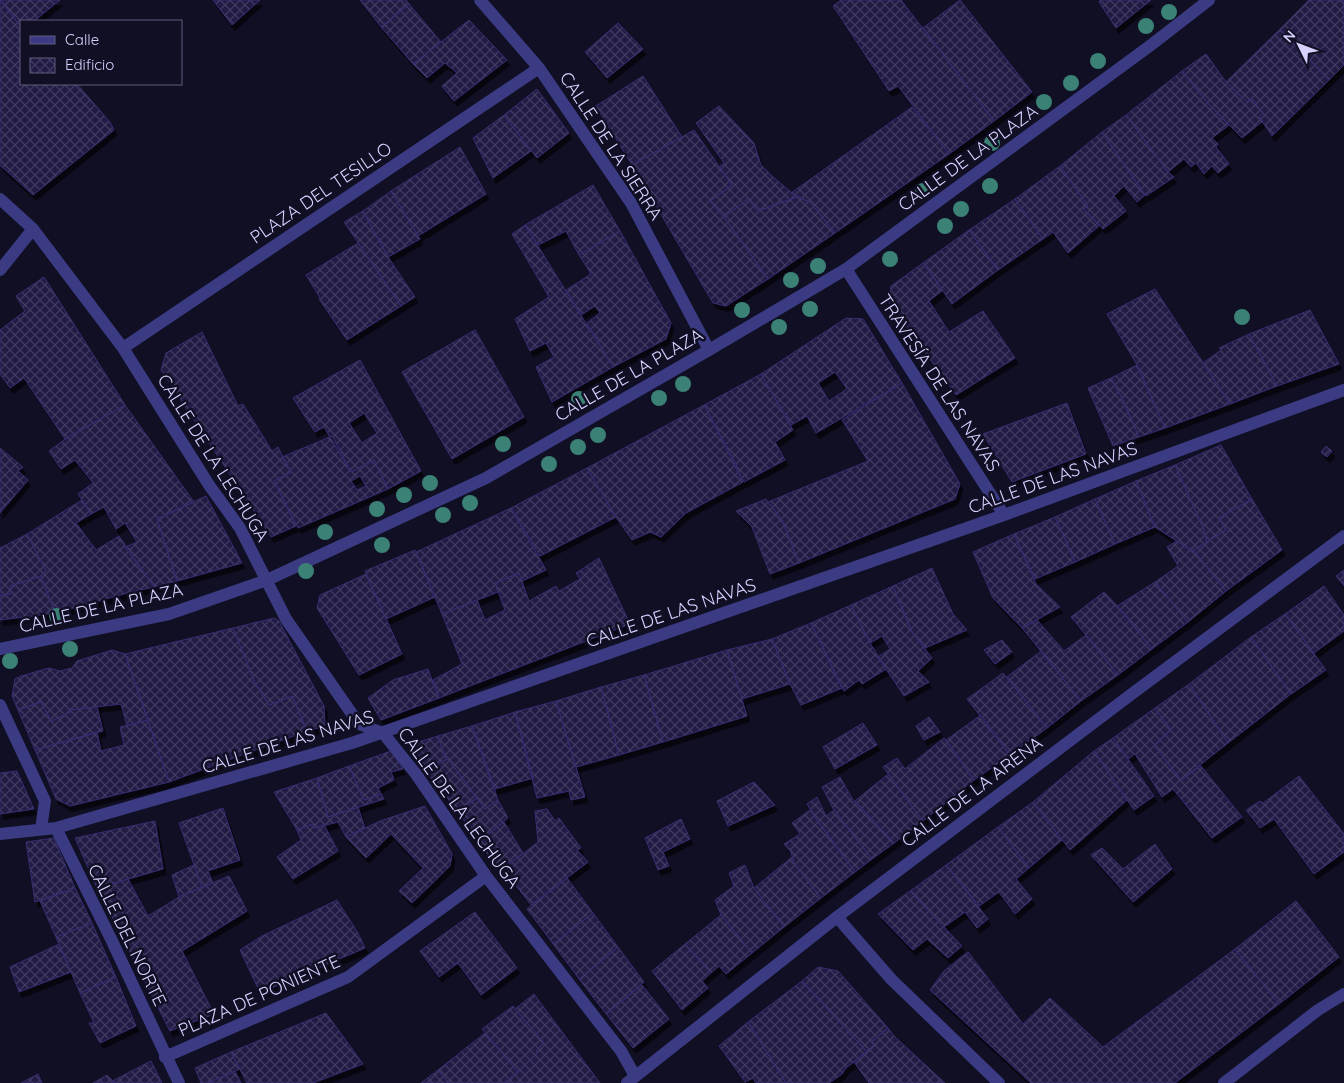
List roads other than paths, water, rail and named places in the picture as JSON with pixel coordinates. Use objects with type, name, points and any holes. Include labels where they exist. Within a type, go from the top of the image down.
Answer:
[{"type":"street","name":"CALLE DE LA SIERRA","points":[[480,0],[539,68],[630,203],[709,350]]},
{"type":"street","name":"CALLE DE LA PLAZA","points":[[0,649],[169,614],[267,580],[486,478],[846,269],[1151,45],[1209,0]]},
{"type":"street","name":"PLAZA DEL TESILLO","points":[[122,348],[539,68]]},
{"type":"street","name":"CALLE DE LA LECHUGA","points":[[0,199],[33,229],[122,348],[209,485],[240,528],[286,619],[359,724],[383,733],[416,774],[486,876],[621,1052],[631,1079]]},
{"type":"street","points":[[0,270],[33,229]]},
{"type":"street","name":"TRAVESÍA DE LAS NAVAS","points":[[846,269],[1004,515]]},
{"type":"street","name":"CALLE DE LAS NAVAS","points":[[0,834],[56,828],[383,733],[1004,515],[1344,390]]},
{"type":"street","name":"CALLE DE LA ARENA","points":[[631,1079],[837,917],[1344,536]]},
{"type":"street","points":[[0,705],[45,801],[41,829]]},
{"type":"street","name":"CALLE DEL NORTE","points":[[56,828],[112,939],[178,1083]]},
{"type":"street","name":"PLAZA DE PONIENTE","points":[[165,1057],[348,977],[486,876]]},
{"type":"street","points":[[837,917],[891,979],[999,1083]]},
{"type":"street","points":[[1224,1083],[1318,1010],[1344,994]]}]
